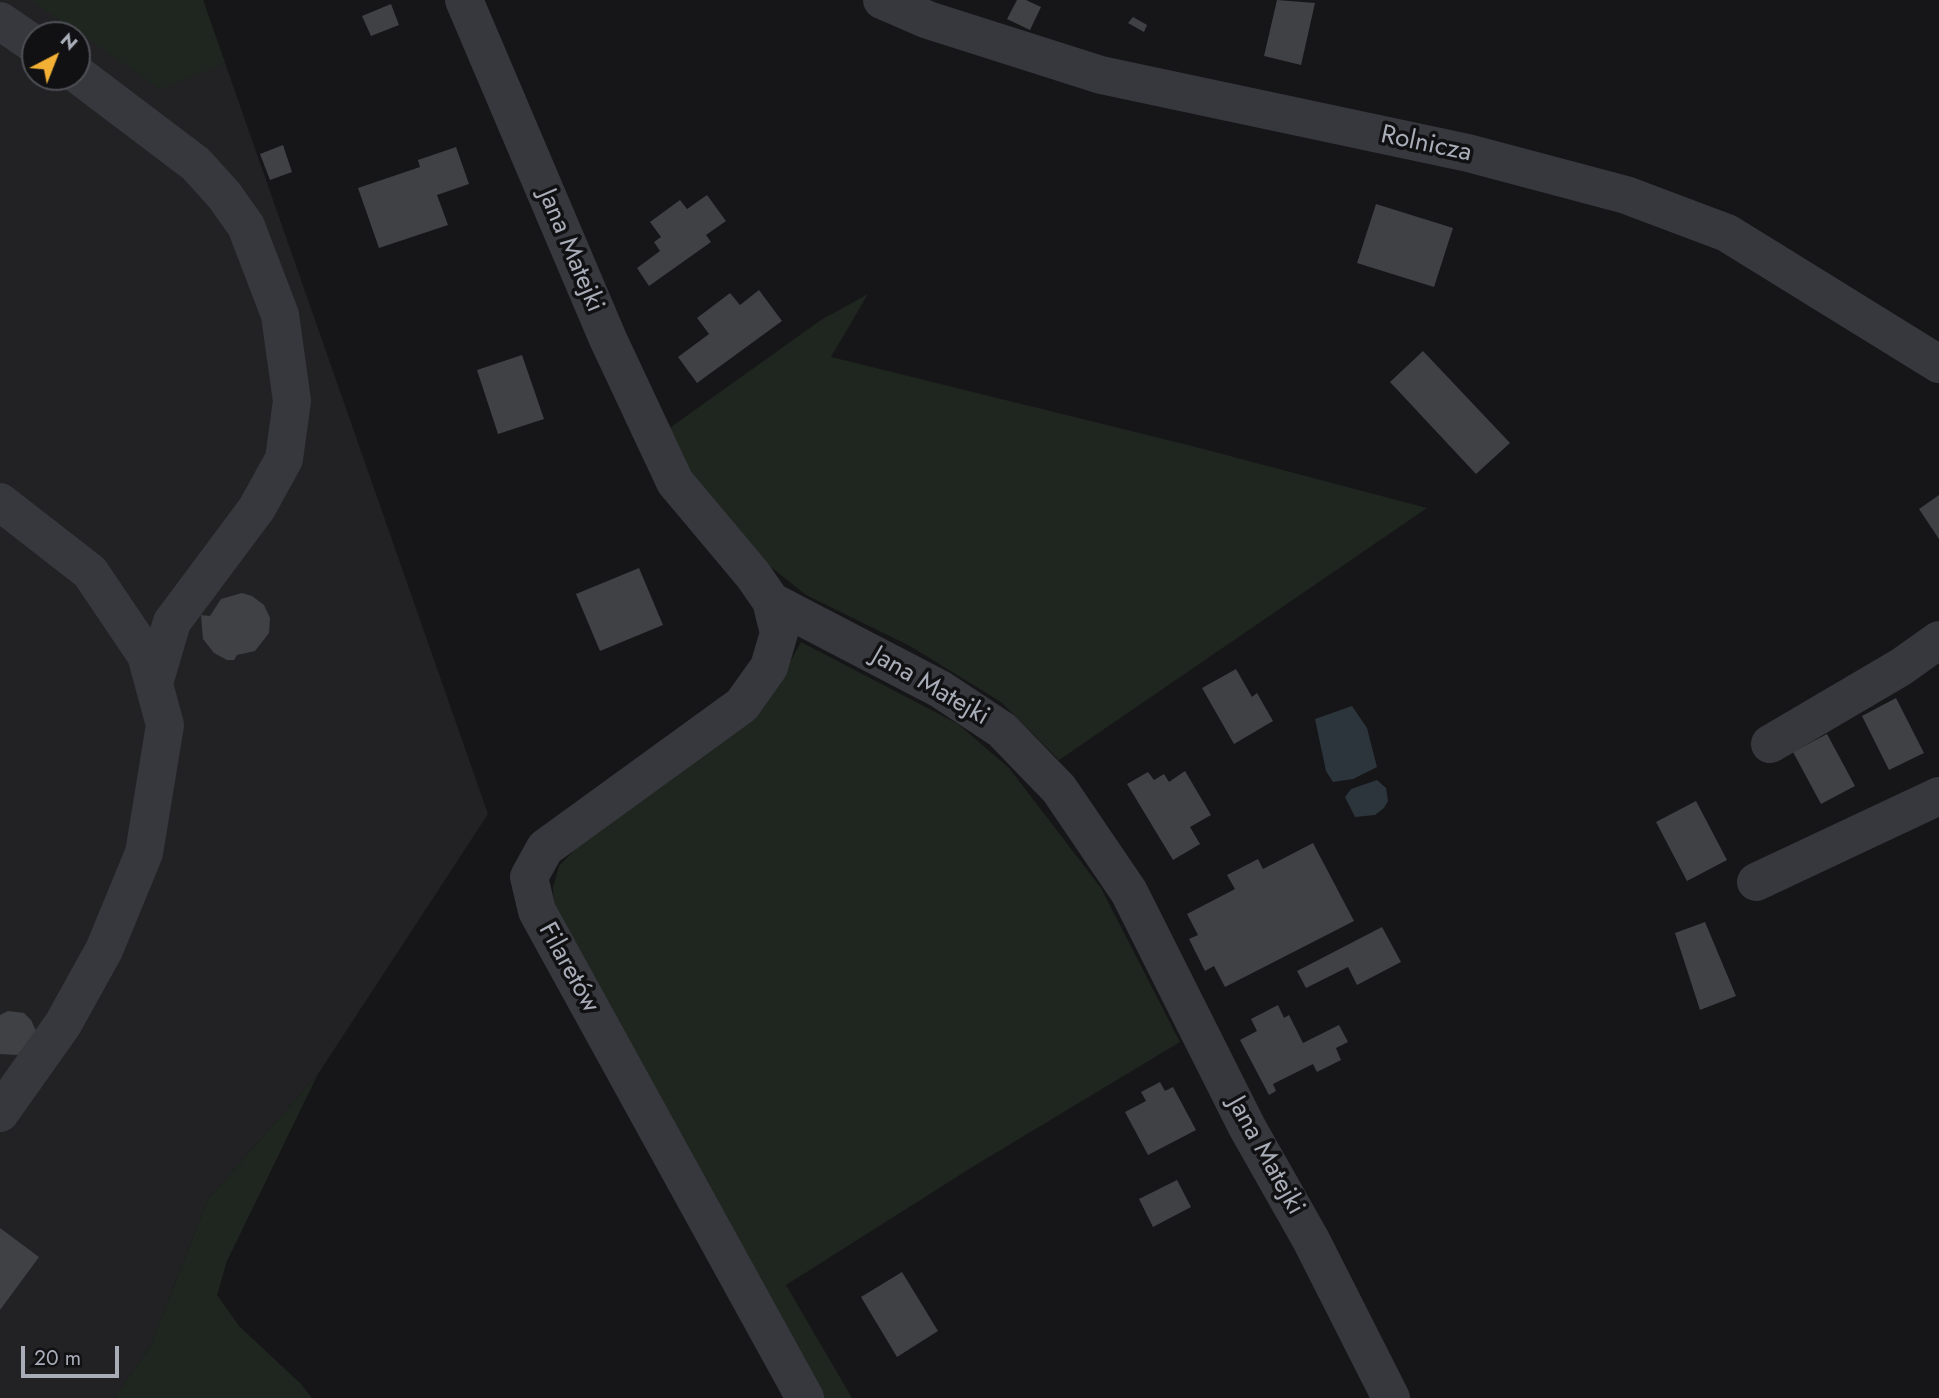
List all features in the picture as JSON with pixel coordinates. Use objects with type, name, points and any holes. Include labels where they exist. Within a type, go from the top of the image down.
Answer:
[{"type":"street","name":"Jana Matejki","points":[[464,0],[608,339],[675,482],[753,575],[771,601],[844,637],[971,709],[1002,730],[1059,789],[1129,892],[1247,1127],[1311,1240],[1391,1398]]},
{"type":"street","name":"Rolnicza","points":[[882,0],[928,20],[1101,75],[1468,153],[1626,195],[1727,233],[1939,364]]},
{"type":"street","points":[[0,20],[21,35]]},
{"type":"street","points":[[91,85],[196,164],[224,195],[246,226],[280,315],[292,401],[284,459],[257,508],[172,622],[154,683]]},
{"type":"street","points":[[0,502],[90,572],[146,655],[165,725],[144,853],[104,950],[63,1024],[0,1113]]},
{"type":"street","name":"Filaretów","points":[[771,601],[779,634],[769,667],[742,705],[545,848],[530,877],[537,911],[805,1398]]},
{"type":"street","points":[[1770,744],[1901,667],[1939,640]]},
{"type":"street","points":[[1756,882],[1939,796]]},
{"type":"shaded area","points":[[0,0],[203,0],[488,814],[318,1074],[208,1199],[150,1347],[114,1398],[0,1398]]},
{"type":"shaded area","points":[[31,0],[203,0],[225,63],[160,89],[91,41],[91,21],[61,21]]},
{"type":"shaded area","points":[[868,294],[831,357],[1188,445],[1427,508],[1059,760],[1001,702],[910,646],[806,595],[752,552],[693,488],[664,432],[821,320]]},
{"type":"shaded area","points":[[801,642],[958,724],[1009,768],[1101,888],[1180,1042],[974,1166],[786,1285],[852,1398],[814,1398],[554,914],[553,888],[559,866],[578,846],[778,684]]},
{"type":"shaded area","points":[[1352,706],[1367,728],[1377,767],[1353,779],[1333,782],[1326,771],[1315,719]]},
{"type":"shaded area","points":[[1377,780],[1386,788],[1388,801],[1384,808],[1375,815],[1355,817],[1345,797],[1351,789]]},
{"type":"shaded area","points":[[318,1074],[227,1261],[217,1295],[239,1326],[301,1384],[312,1398],[114,1398],[150,1347],[208,1199]]},
{"type":"building","points":[[1017,0],[1026,0],[1041,7],[1030,30],[1007,19]]},
{"type":"building","points":[[1277,0],[1315,3],[1301,65],[1264,56]]},
{"type":"building","points":[[391,4],[399,25],[371,36],[362,16]]},
{"type":"building","points":[[1133,17],[1147,25],[1144,32],[1128,23]]},
{"type":"building","points":[[283,145],[292,172],[270,180],[260,154]]},
{"type":"building","points":[[456,147],[469,184],[437,195],[448,225],[379,248],[358,188],[420,167],[418,160]]},
{"type":"building","points":[[707,195],[726,221],[706,235],[711,242],[649,286],[637,268],[660,251],[654,242],[661,237],[650,222],[680,200],[687,209]]},
{"type":"building","points":[[1376,204],[1453,228],[1434,287],[1357,263]]},
{"type":"building","points":[[759,290],[782,321],[697,383],[678,357],[709,334],[697,318],[730,293],[740,305]]},
{"type":"building","points":[[1423,351],[1510,443],[1476,474],[1390,382]]},
{"type":"building","points":[[522,355],[544,419],[498,434],[477,370]]},
{"type":"building","points":[[1939,495],[1939,539],[1919,509]]},
{"type":"building","points":[[639,568],[663,625],[600,651],[576,594]]},
{"type":"building","points":[[242,593],[252,596],[264,605],[270,618],[269,633],[255,651],[237,655],[234,660],[227,660],[214,653],[203,639],[201,615],[210,616],[221,599]]},
{"type":"building","points":[[1236,669],[1252,697],[1257,693],[1273,721],[1234,744],[1202,688]]},
{"type":"building","points":[[1896,698],[1924,753],[1889,770],[1862,716]]},
{"type":"building","points":[[1827,734],[1855,786],[1821,804],[1793,752]]},
{"type":"building","points":[[1185,771],[1211,815],[1190,827],[1200,844],[1173,860],[1127,784],[1148,772],[1154,780],[1164,774],[1169,782]]},
{"type":"building","points":[[1696,801],[1727,860],[1687,881],[1656,822]]},
{"type":"building","points":[[1313,843],[1354,921],[1225,987],[1214,966],[1205,971],[1189,939],[1198,935],[1187,914],[1235,889],[1227,875],[1258,859],[1263,869]]},
{"type":"building","points":[[1705,922],[1736,996],[1700,1010],[1675,933]]},
{"type":"building","points":[[1382,927],[1401,962],[1357,985],[1348,967],[1306,988],[1297,971]]},
{"type":"building","points":[[1278,1005],[1284,1018],[1289,1015],[1303,1043],[1339,1025],[1348,1042],[1336,1048],[1341,1060],[1317,1072],[1313,1064],[1273,1084],[1276,1091],[1269,1095],[1240,1040],[1257,1031],[1251,1019]]},
{"type":"building","points":[[8,1011],[24,1013],[37,1033],[18,1055],[0,1054],[0,1015]]},
{"type":"building","points":[[1160,1082],[1165,1091],[1173,1087],[1196,1130],[1148,1155],[1125,1112],[1146,1101],[1141,1092]]},
{"type":"building","points":[[1177,1180],[1191,1207],[1153,1227],[1139,1199]]},
{"type":"building","points":[[0,1228],[39,1257],[0,1310]]},
{"type":"building","points":[[902,1272],[938,1331],[897,1357],[861,1297]]}]
